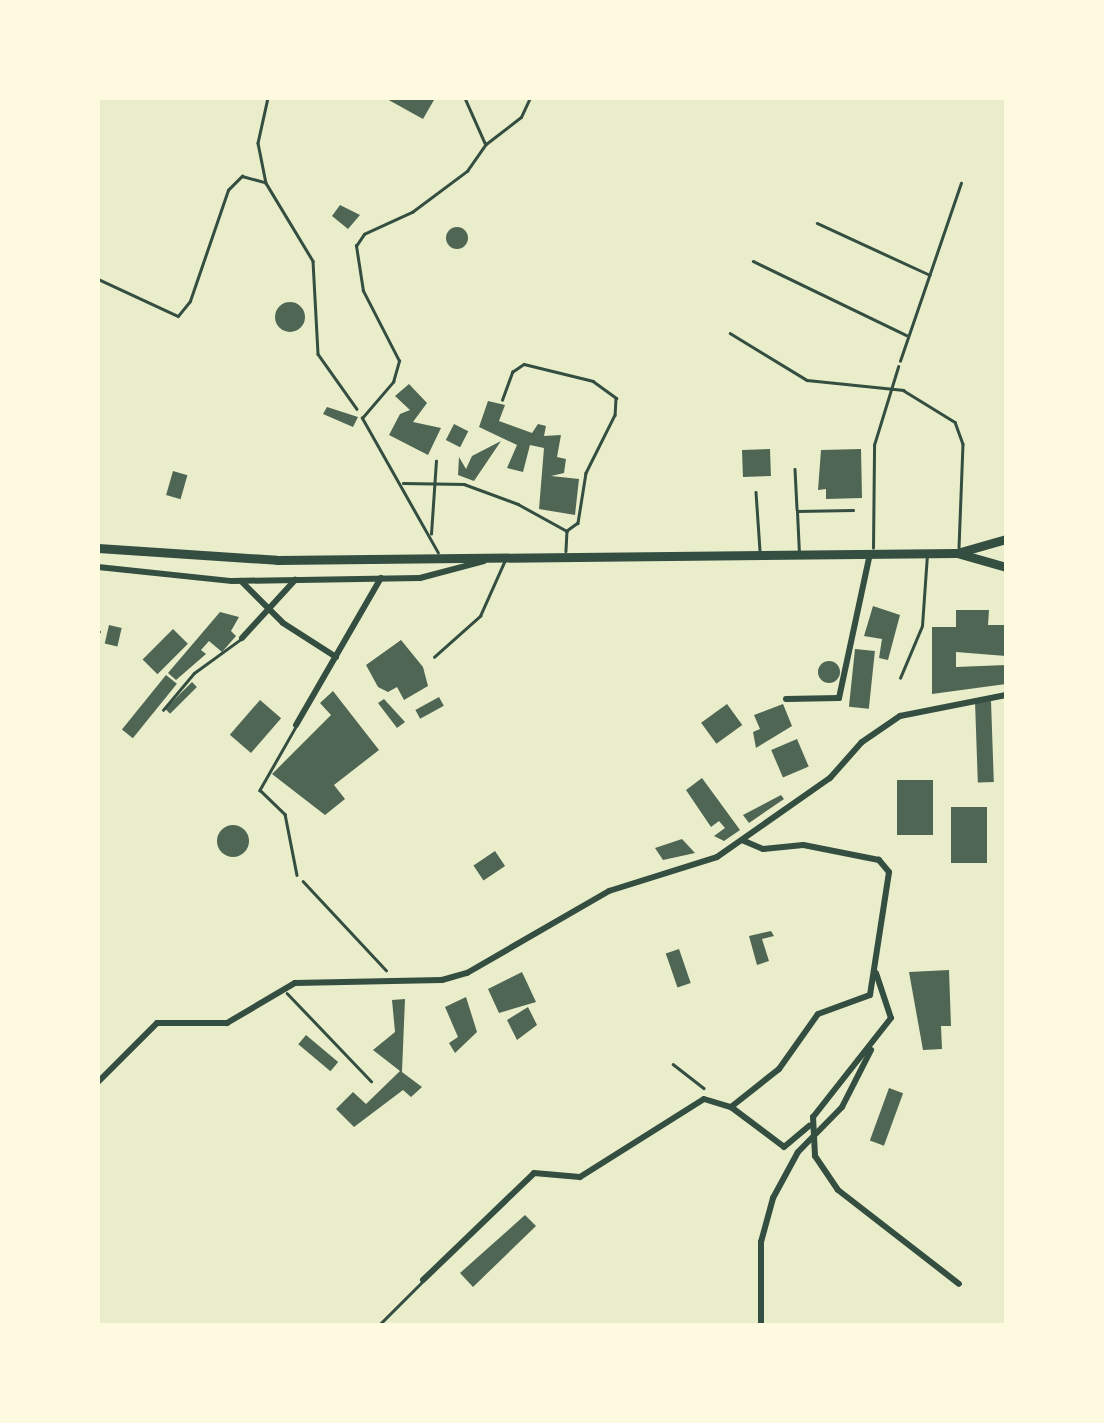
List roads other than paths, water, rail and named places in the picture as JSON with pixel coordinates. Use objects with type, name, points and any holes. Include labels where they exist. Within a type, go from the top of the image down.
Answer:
[{"type":"main road","points":[[957,554],[1006,539]]},
{"type":"main road","points":[[98,548],[149,554],[441,560],[957,554],[1006,568]]},
{"type":"street","points":[[786,699],[839,698],[870,554]]},
{"type":"street","points":[[98,567],[242,580],[420,578],[490,559]]},
{"type":"street","points":[[296,726],[381,578]]},
{"type":"street","points":[[242,638],[296,579]]},
{"type":"street","points":[[242,580],[270,610],[336,657]]},
{"type":"street","points":[[98,1082],[158,1024],[228,1023],[283,988],[325,979],[403,982],[467,974],[609,890],[717,857],[830,778],[862,742],[900,716],[1006,695]]},
{"type":"street","points":[[731,1107],[779,1069],[818,1014],[865,1001],[875,971],[886,864],[742,840]]},
{"type":"street","points":[[761,1326],[765,1221],[788,1168],[810,1138],[842,1107],[890,1018],[875,971]]},
{"type":"street","points":[[423,1280],[534,1173],[580,1176],[697,1102],[721,1101],[784,1148],[810,1126],[873,1045]]},
{"type":"street","points":[[810,1126],[810,1138],[838,1190],[959,1284]]},
{"type":"lane","points":[[465,98],[486,144]]},
{"type":"lane","points":[[441,560],[403,483],[362,414],[393,382],[399,361],[363,291],[355,254],[359,239],[457,180],[486,144],[521,117],[530,98]]},
{"type":"lane","points":[[730,333],[806,380],[892,387],[954,422],[963,444],[957,554]]},
{"type":"lane","points":[[502,400],[512,372],[524,364],[593,381],[616,398],[615,415],[586,473],[578,522],[567,531],[566,558]]},
{"type":"lane","points":[[870,554],[876,539],[874,445],[898,367]]},
{"type":"lane","points":[[430,536],[438,483],[436,461]]},
{"type":"lane","points":[[795,469],[799,555]]},
{"type":"lane","points":[[403,483],[478,488],[567,531]]},
{"type":"lane","points":[[756,492],[760,556]]},
{"type":"lane","points":[[797,510],[852,510]]},
{"type":"lane","points":[[900,678],[922,626],[927,554]]},
{"type":"lane","points":[[434,657],[480,616],[505,559]]},
{"type":"lane","points":[[163,710],[194,673],[242,638]]},
{"type":"lane","points":[[296,726],[260,790],[284,814],[297,874]]},
{"type":"lane","points":[[283,988],[371,1080]]},
{"type":"lane","points":[[378,1326],[423,1280]]}]
